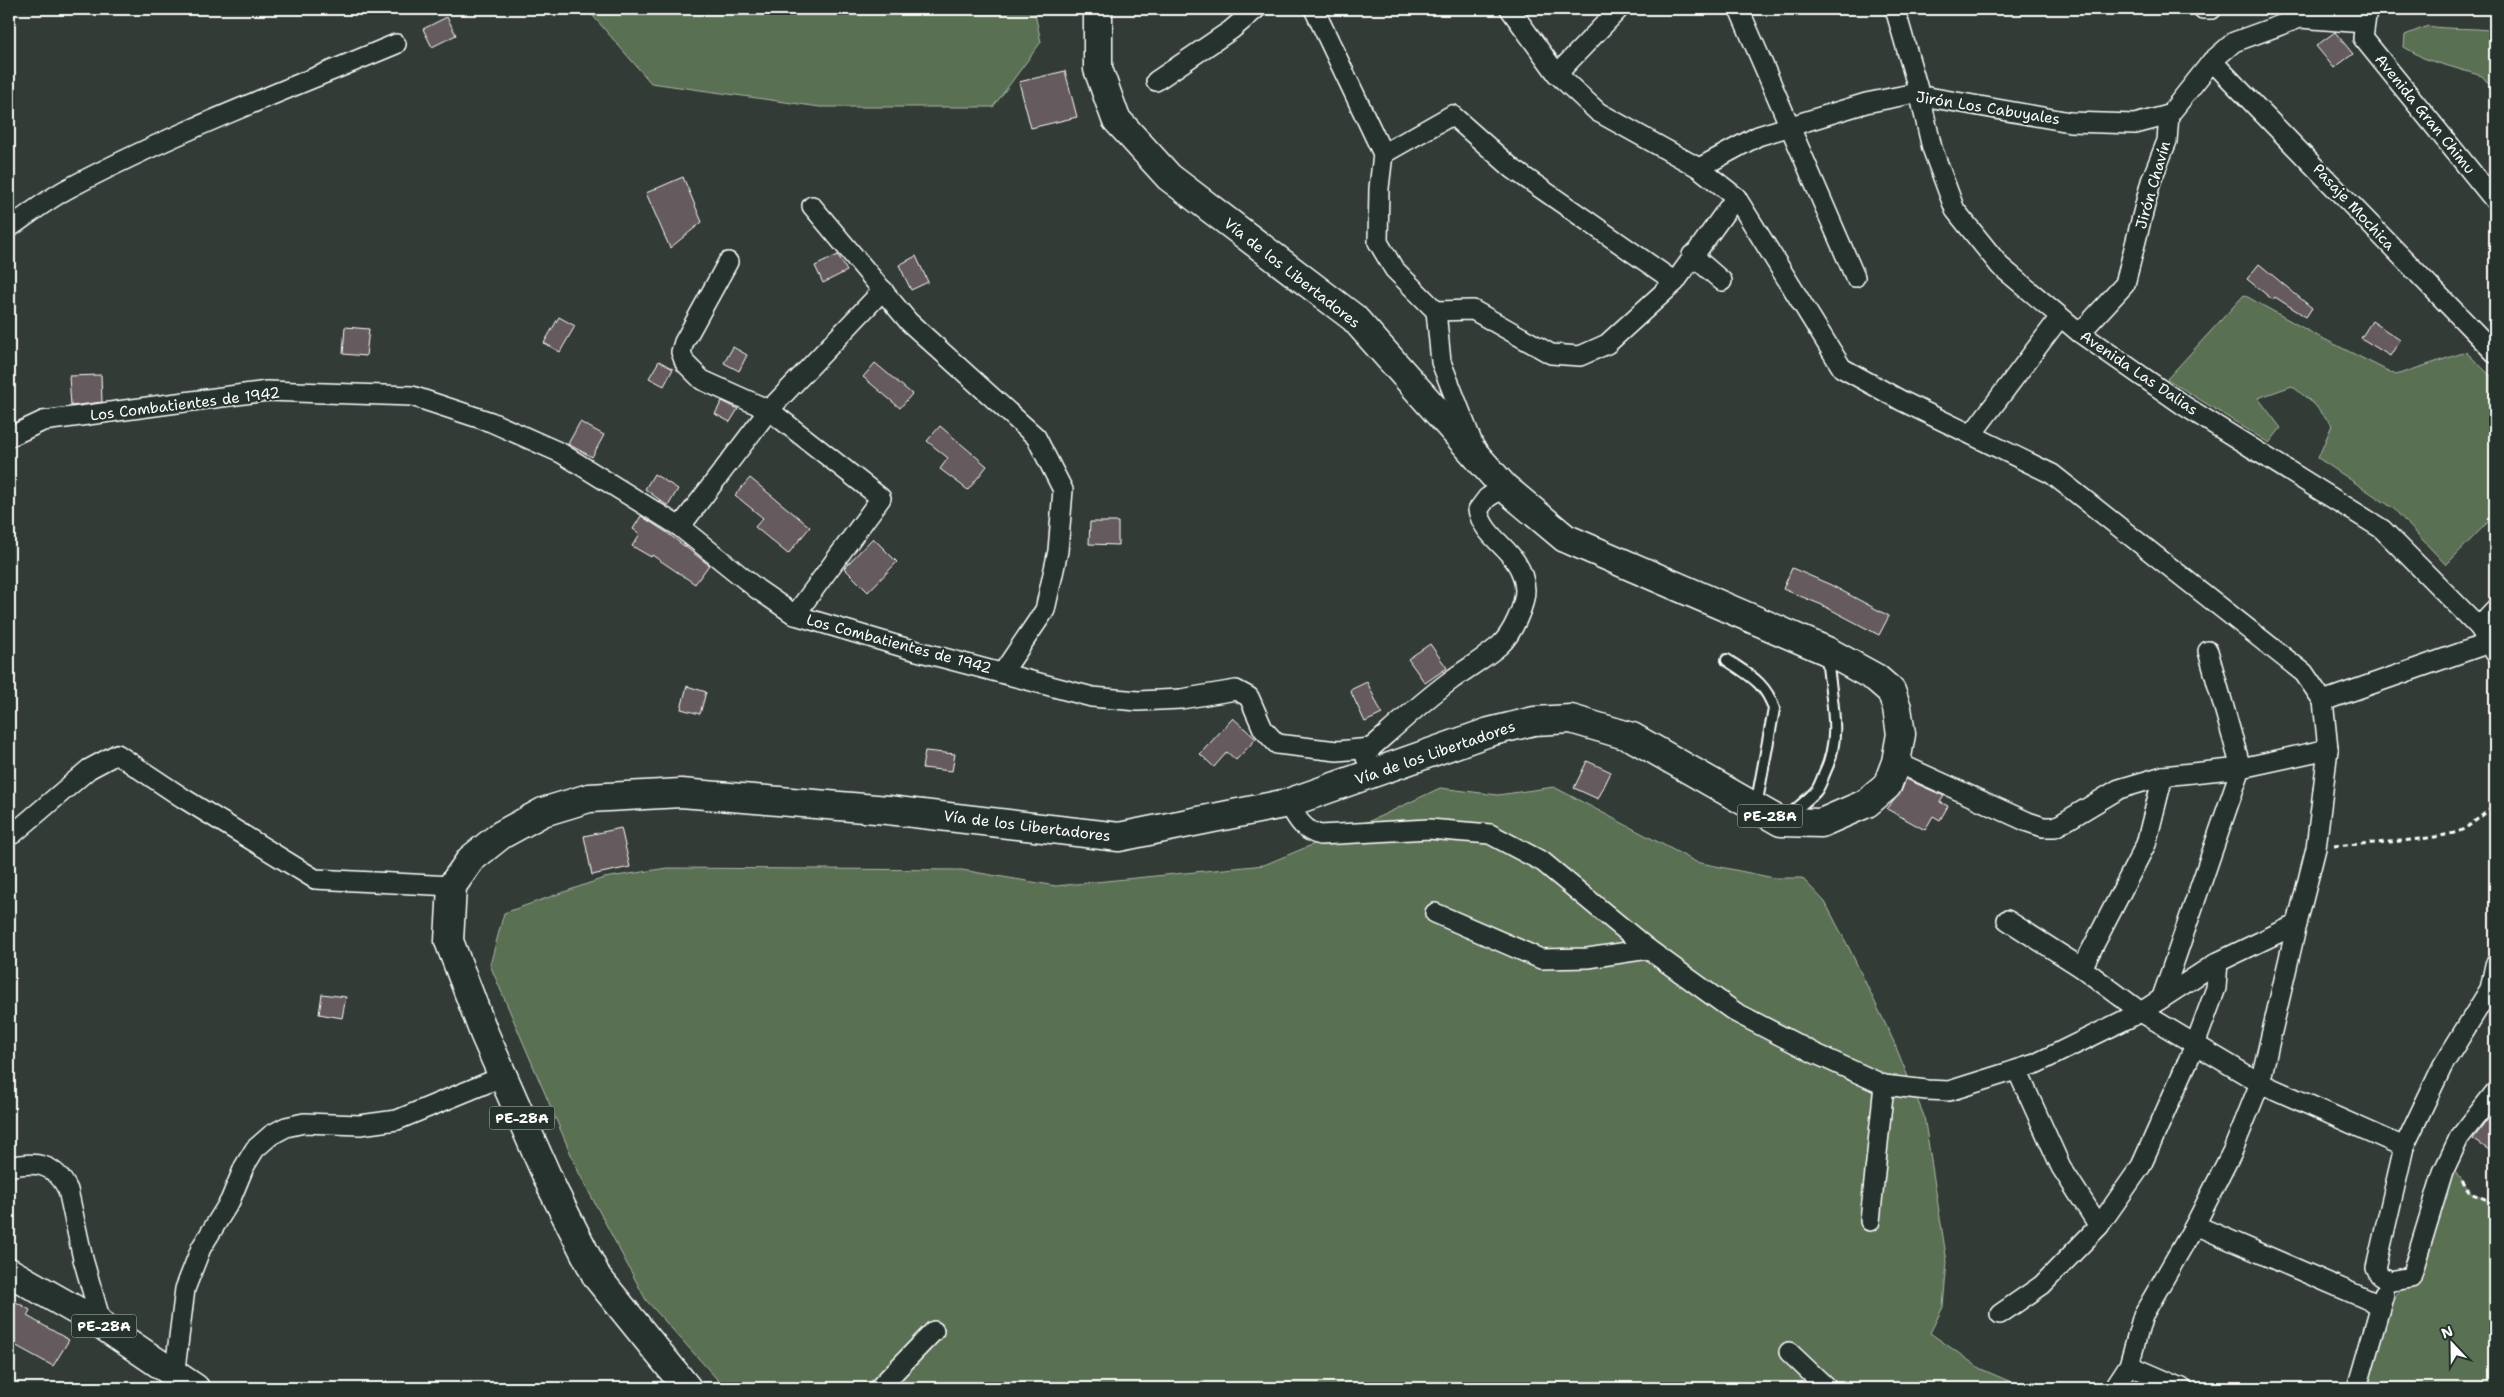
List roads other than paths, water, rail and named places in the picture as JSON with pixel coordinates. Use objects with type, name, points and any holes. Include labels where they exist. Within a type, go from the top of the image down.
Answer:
[{"type":"highway","name":"Vía de los Libertadores","points":[[452,886],[471,859],[502,835],[543,812],[590,798],[681,793],[888,810],[1119,837],[1288,803],[1489,732],[1534,721],[1571,719],[1632,737],[1781,822],[1821,823],[1867,803],[1887,786],[1896,762],[1901,734],[1891,691],[1876,678],[1827,651],[1565,538],[1504,487],[1478,455],[1354,318],[1169,177],[1116,119],[1098,69],[1098,9]]},
{"type":"highway","name":"PE-28A","points":[[452,886],[449,941],[484,1033],[553,1190],[597,1277],[687,1388]]},
{"type":"highway","name":"PE-28A","points":[[9,1272],[102,1325],[181,1384]]},
{"type":"street","points":[[1156,81],[1231,30],[1256,9]]},
{"type":"street","points":[[1314,9],[1383,154],[1379,188],[1378,242],[1394,269],[1436,311],[1441,362],[1478,455]]},
{"type":"street","points":[[1510,9],[1557,74],[1598,112],[1699,168],[1736,197],[1842,368],[1902,401],[2052,474],[2304,673],[2323,701],[2328,749],[2316,848],[2260,1083],[2233,1150],[2194,1225],[2143,1315],[2129,1365],[2114,1388]]},
{"type":"street","points":[[1557,74],[1620,9]]},
{"type":"street","points":[[1739,9],[1855,277]]},
{"type":"street","name":"Avenida Las Dalias","points":[[1895,9],[1920,96],[1932,148],[1955,210],[2000,266],[2080,333],[2183,405],[2382,529],[2479,627],[2492,648]]},
{"type":"street","points":[[2203,9],[2212,9]]},
{"type":"street","points":[[2169,116],[2212,61],[2234,42],[2300,18],[2366,16]]},
{"type":"street","name":"Avenida Gran Chimu","points":[[2366,16],[2363,38],[2495,201]]},
{"type":"street","points":[[9,228],[67,189],[121,163],[236,110],[396,44]]},
{"type":"street","name":"Pasaje Mochica","points":[[2212,61],[2495,353]]},
{"type":"street","name":"Jirón Los Cabuyales","points":[[1699,168],[1758,136],[1866,103],[1911,94],[2070,122],[2135,124],[2169,116]]},
{"type":"street","points":[[1383,154],[1452,115],[1513,169],[1675,282]]},
{"type":"street","name":"Jirón Chavín","points":[[2080,333],[2125,284],[2151,181],[2167,141],[2169,116]]},
{"type":"street","points":[[1436,311],[1473,310],[1552,354],[1580,356],[1607,344],[1675,282],[1692,255],[1736,197]]},
{"type":"street","points":[[812,206],[909,322],[1036,437],[1063,490],[1058,551],[1045,610],[1003,672]]},
{"type":"street","points":[[1692,255],[1722,281]]},
{"type":"street","points":[[728,262],[684,342],[681,352],[685,363],[702,380],[770,410],[881,498],[795,615]]},
{"type":"street","points":[[680,527],[770,410],[882,290]]},
{"type":"street","points":[[1972,434],[2060,317]]},
{"type":"street","name":"Los Combatientes de 1942","points":[[9,437],[43,422],[267,391],[412,396],[491,422],[561,453],[680,527],[757,589],[795,615],[906,648],[1003,672],[1092,697],[1138,701],[1181,699],[1236,690],[1249,697],[1263,729],[1277,744],[1337,751],[1371,748]]},
{"type":"street","points":[[1356,780],[1371,748],[1449,682],[1501,644],[1512,626],[1521,608],[1525,590],[1518,561],[1481,523],[1478,510],[1487,498],[1504,487]]},
{"type":"street","points":[[2479,627],[2495,610]]},
{"type":"street","points":[[2323,701],[2492,648]]},
{"type":"street","points":[[2162,997],[2241,768],[2208,651]]},
{"type":"street","points":[[1896,762],[1986,804],[2043,827],[2055,826],[2064,822],[2119,789],[2163,776],[2241,768],[2328,749]]},
{"type":"street","points":[[13,834],[89,769],[117,754],[183,798],[315,879],[452,886]]},
{"type":"street","points":[[2082,968],[2146,844],[2163,776]]},
{"type":"street","points":[[1288,803],[1302,826],[1310,832],[1320,835],[1429,829],[1490,834],[1543,862],[1648,949],[1735,1012],[1814,1053],[1884,1085],[1949,1091],[2035,1064],[2141,1012],[2218,962],[2297,924]]},
{"type":"street","points":[[1434,913],[1541,959],[1588,958],[1648,949]]},
{"type":"street","points":[[2007,920],[2082,968],[2141,1012],[2260,1083],[2404,1147]]},
{"type":"street","points":[[2000,1314],[2042,1285],[2099,1226],[2140,1166],[2195,1045],[2216,988],[2218,962]]},
{"type":"street","points":[[2495,965],[2490,989],[2443,1065],[2404,1147],[2376,1268],[2379,1275],[2388,1281],[2411,1277],[2448,1162],[2459,1138],[2495,1092]]},
{"type":"street","points":[[2018,1070],[2061,1167],[2099,1226]]},
{"type":"street","points":[[181,1384],[185,1289],[201,1248],[230,1201],[244,1167],[255,1149],[271,1135],[286,1127],[304,1123],[360,1125],[396,1120],[504,1076]]},
{"type":"street","points":[[1870,1221],[1884,1085]]},
{"type":"street","points":[[9,1167],[28,1162],[42,1164],[64,1181],[68,1190],[83,1259],[102,1325]]},
{"type":"street","points":[[2194,1225],[2380,1305]]},
{"type":"street","points":[[2357,1388],[2388,1281]]},
{"type":"street","points":[[879,1388],[934,1331]]},
{"type":"street","points":[[1789,1352],[1827,1388]]},
{"type":"street","points":[[2129,1365],[2182,1388]]},
{"type":"lane","points":[[1781,822],[1817,790],[1828,766],[1835,739],[1835,712],[1828,675],[1827,651]]},
{"type":"lane","points":[[1727,660],[1761,684],[1770,694],[1774,709],[1756,807]]}]
